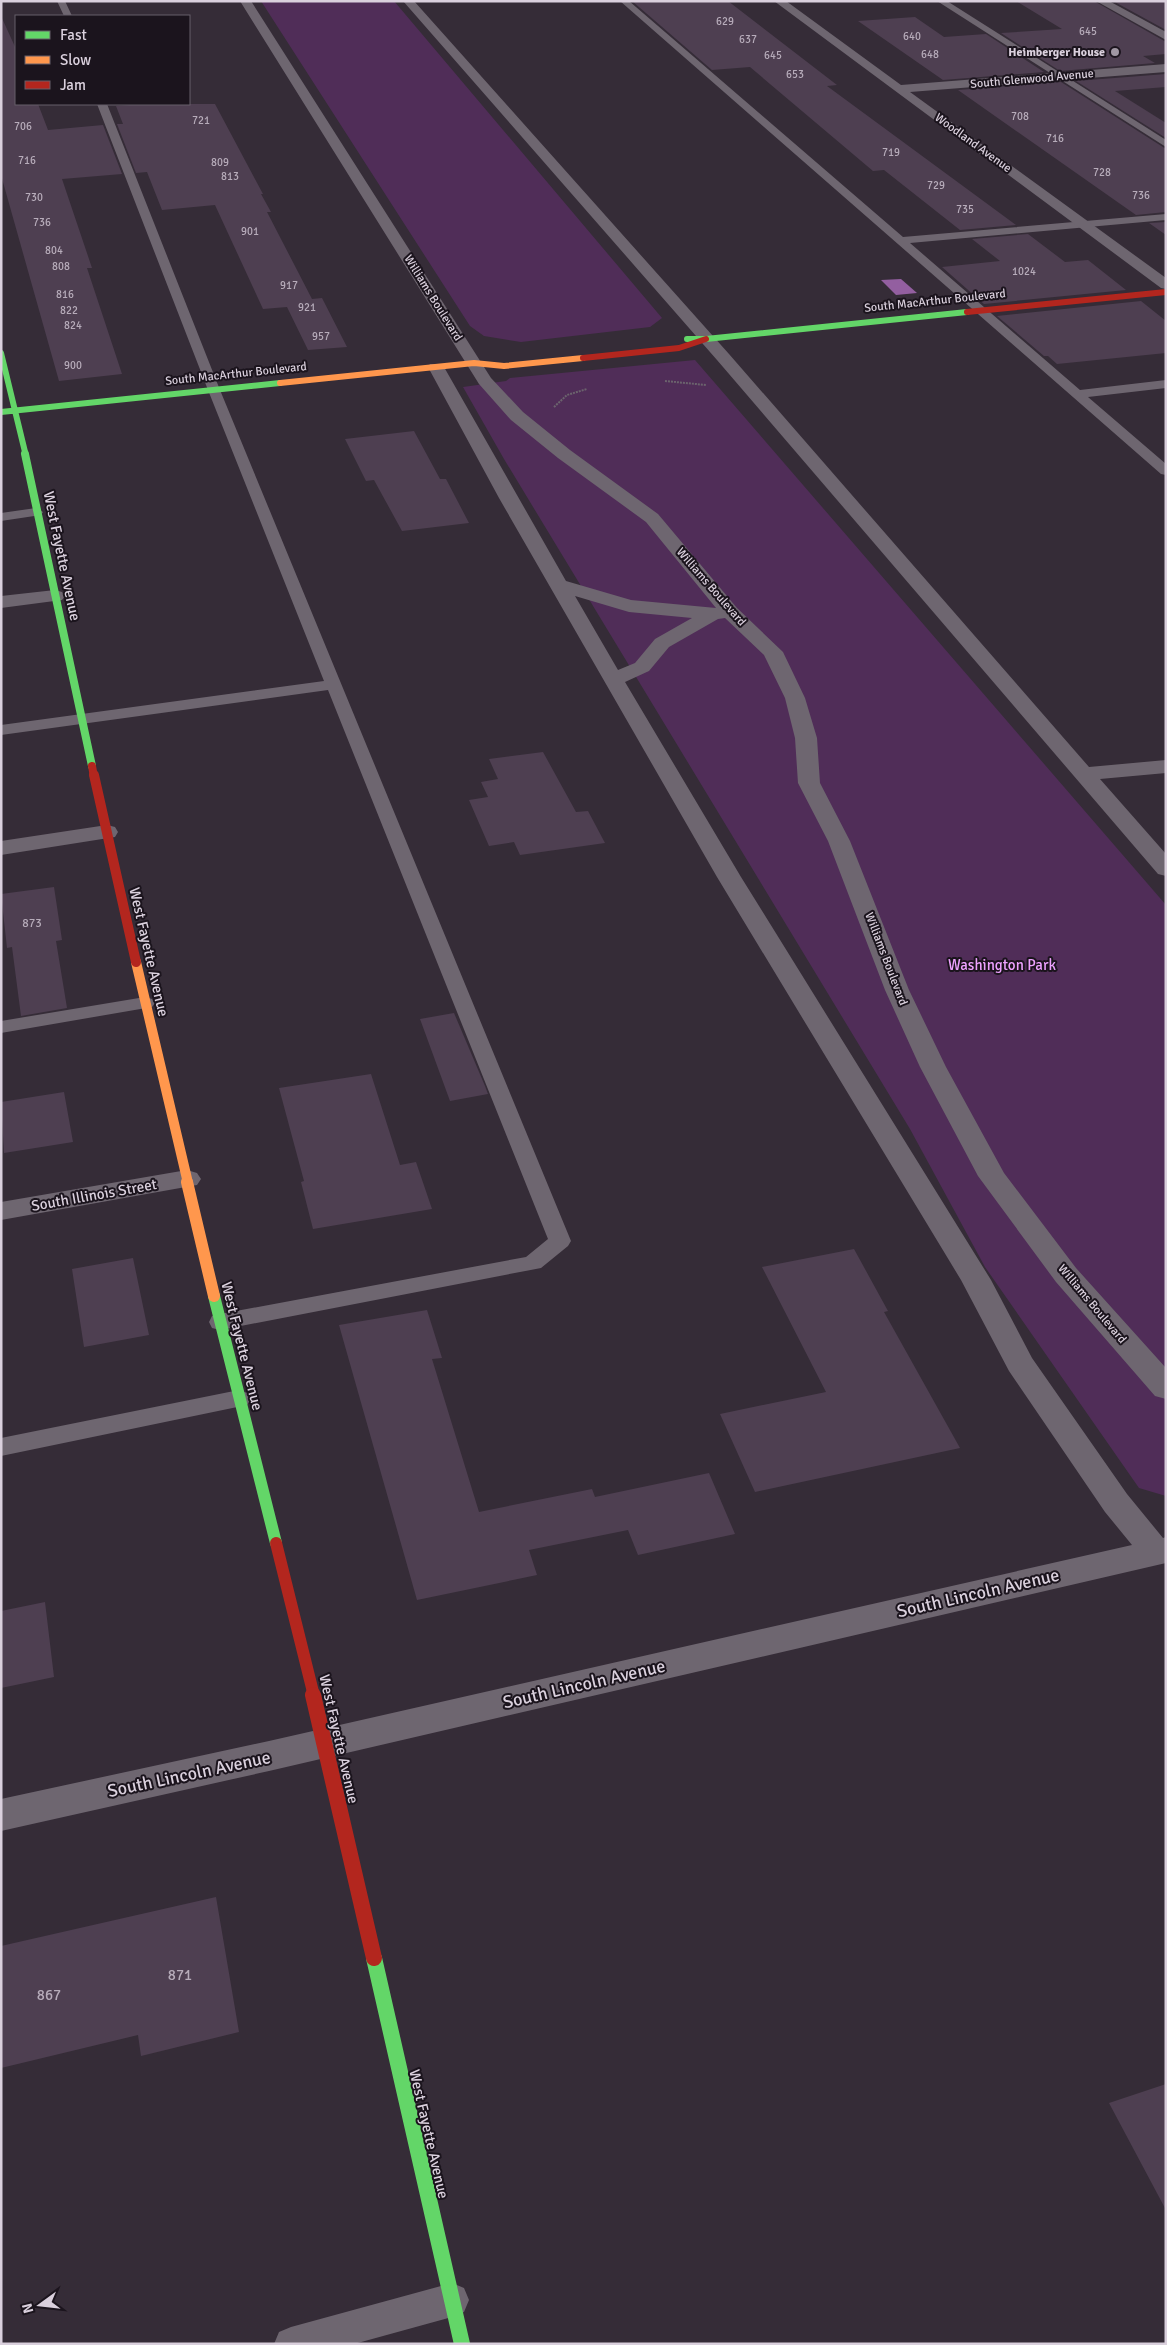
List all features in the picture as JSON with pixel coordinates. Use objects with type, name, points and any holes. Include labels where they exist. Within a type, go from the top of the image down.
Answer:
[{"type":"street","name":"Williams Boulevard","points":[[245,1],[485,381],[518,416],[564,454],[652,518],[721,613],[773,652],[795,698],[806,738],[809,783],[839,841],[898,990],[933,1067],[992,1176],[1066,1276],[1166,1388]]},
{"type":"street","points":[[408,1],[706,339],[1166,869]]},
{"type":"street","name":"Woodland Avenue","points":[[780,1],[1166,285]]},
{"type":"street","points":[[1101,1],[1166,37]]},
{"type":"street","name":"South Glenwood Avenue","points":[[899,89],[1166,68]]},
{"type":"street","name":"South MacArthur Boulevard","points":[[524,352],[667,338],[706,339],[1166,292]]},
{"type":"street","name":"South MacArthur Boulevard","points":[[1,412],[474,363],[504,366],[679,348],[706,339]]},
{"type":"street","name":"West Fayette Avenue","points":[[1,353],[16,411],[36,512],[145,1003],[220,1322],[324,1743],[462,2344]]},
{"type":"street","name":"South MacArthur Boulevard","points":[[474,363],[496,355],[506,354]]},
{"type":"street","points":[[436,367],[559,585],[729,877],[976,1280],[1020,1363],[1116,1503],[1161,1551]]},
{"type":"street","points":[[559,585],[629,606],[721,613]]},
{"type":"street","points":[[1,602],[55,596]]},
{"type":"street","points":[[614,679],[642,667],[662,643],[721,613]]},
{"type":"street","points":[[1084,774],[1166,766]]},
{"type":"street","points":[[1,848],[106,832]]},
{"type":"street","name":"South Illinois Street","points":[[1,1211],[187,1178]]},
{"type":"street","name":"South Lincoln Avenue","points":[[1,1815],[1161,1551]]},
{"type":"lane","points":[[61,1],[68,15]]},
{"type":"lane","points":[[624,1],[1166,471]]},
{"type":"lane","points":[[941,1],[1166,144]]},
{"type":"lane","points":[[102,105],[214,390],[560,1241],[533,1263],[220,1322]]},
{"type":"lane","points":[[901,241],[1166,216]]},
{"type":"lane","points":[[1078,394],[1166,384]]},
{"type":"lane","points":[[1,517],[36,512]]},
{"type":"lane","points":[[1,730],[334,684]]},
{"type":"lane","points":[[1,1027],[145,1003]]},
{"type":"lane","points":[[1,1447],[239,1398]]},
{"type":"lane","points":[[291,2344],[452,2300]]},
{"type":"path","points":[[657,380],[706,385]]},
{"type":"path","points":[[550,412],[567,395],[589,388]]},
{"type":"green space","points":[[261,1],[394,1],[662,318],[650,327],[521,342],[484,336],[470,326]]},
{"type":"green space","name":"Washington Park","points":[[695,360],[1166,905],[1166,1496],[1139,1488],[985,1267],[910,1129],[504,459],[463,387],[506,381],[510,378]]},
{"type":"shaded area","points":[[901,279],[917,293],[896,295],[881,280]]},
{"type":"building","points":[[632,1],[728,1],[837,85],[827,86],[1016,225],[960,230],[884,170],[873,171],[750,67],[712,70]]},
{"type":"building","points":[[1016,1],[1094,1],[1166,42],[1166,54],[1143,56],[1155,63],[1060,71],[1001,33],[1062,29]]},
{"type":"building","points":[[1113,1],[1166,1],[1166,30]]},
{"type":"building","points":[[1,16],[15,47],[15,105],[38,105],[48,130],[103,125],[122,174],[62,179],[92,268],[87,268],[122,374],[59,381],[1,175]]},
{"type":"building","points":[[915,17],[944,37],[986,34],[1044,72],[943,80],[858,21]]},
{"type":"building","points":[[1166,74],[1166,87],[1115,91],[1166,123],[1166,138],[1076,81]]},
{"type":"building","points":[[1061,82],[1166,149],[1166,212],[1136,215],[958,90]]},
{"type":"building","points":[[215,104],[263,194],[261,194],[271,212],[267,212],[312,299],[322,298],[347,347],[308,350],[287,307],[263,309],[215,205],[162,210],[147,172],[136,173],[117,124],[123,124],[116,106]]},
{"type":"building","points":[[1166,222],[1166,235],[1149,223]]},
{"type":"building","points":[[1028,234],[1065,262],[1088,260],[1126,290],[984,304],[942,267],[1000,261],[972,239]]},
{"type":"building","points":[[1141,301],[1166,321],[1166,353],[1057,364],[1048,356],[1044,356],[997,316]]},
{"type":"building","points":[[414,431],[440,479],[446,479],[469,523],[402,531],[374,480],[366,481],[345,439]]},
{"type":"building","points":[[543,752],[576,812],[588,811],[605,843],[520,855],[514,842],[489,846],[469,800],[488,797],[481,782],[498,779],[489,759]]},
{"type":"building","points":[[54,887],[62,940],[56,941],[67,1008],[21,1016],[12,947],[7,948],[1,894]]},
{"type":"building","points":[[454,1013],[488,1094],[450,1101],[420,1019]]},
{"type":"building","points":[[371,1074],[400,1165],[416,1162],[432,1209],[313,1229],[301,1182],[304,1181],[279,1088]]},
{"type":"building","points":[[64,1092],[73,1142],[4,1153],[1,1102]]},
{"type":"building","points":[[854,1249],[888,1311],[884,1312],[960,1448],[755,1492],[720,1414],[826,1392],[762,1267]]},
{"type":"building","points":[[133,1258],[149,1335],[84,1347],[72,1269]]},
{"type":"building","points":[[427,1310],[442,1358],[432,1359],[479,1512],[592,1489],[595,1497],[709,1473],[735,1534],[638,1555],[628,1530],[529,1550],[537,1575],[417,1600],[339,1325]]},
{"type":"building","points":[[45,1602],[54,1677],[1,1688],[1,1611]]},
{"type":"building","points":[[216,1897],[239,2032],[141,2056],[138,2035],[1,2068],[1,1946]]},
{"type":"building","points":[[1166,2084],[1166,2210],[1109,2103]]},
{"type":"traffic: fast","points":[[687,339],[706,339],[967,312]]},
{"type":"traffic: fast","points":[[1,353],[21,431],[36,512],[92,766]]},
{"type":"traffic: fast","points":[[1,412],[280,383]]},
{"type":"traffic: fast","points":[[214,1296],[276,1543]]},
{"type":"traffic: fast","points":[[374,1958],[462,2344]]},
{"type":"traffic: slow","points":[[280,383],[474,363],[504,366],[583,358]]},
{"type":"traffic: slow","points":[[136,962],[214,1296]]},
{"type":"traffic: jam","points":[[967,312],[1166,292]]},
{"type":"traffic: jam","points":[[583,358],[679,348],[706,339]]},
{"type":"traffic: jam","points":[[92,766],[136,962]]},
{"type":"traffic: jam","points":[[276,1543],[307,1667],[374,1958]]},
{"type":"place","name":"Heimberger House","points":[[1115,52]]}]
